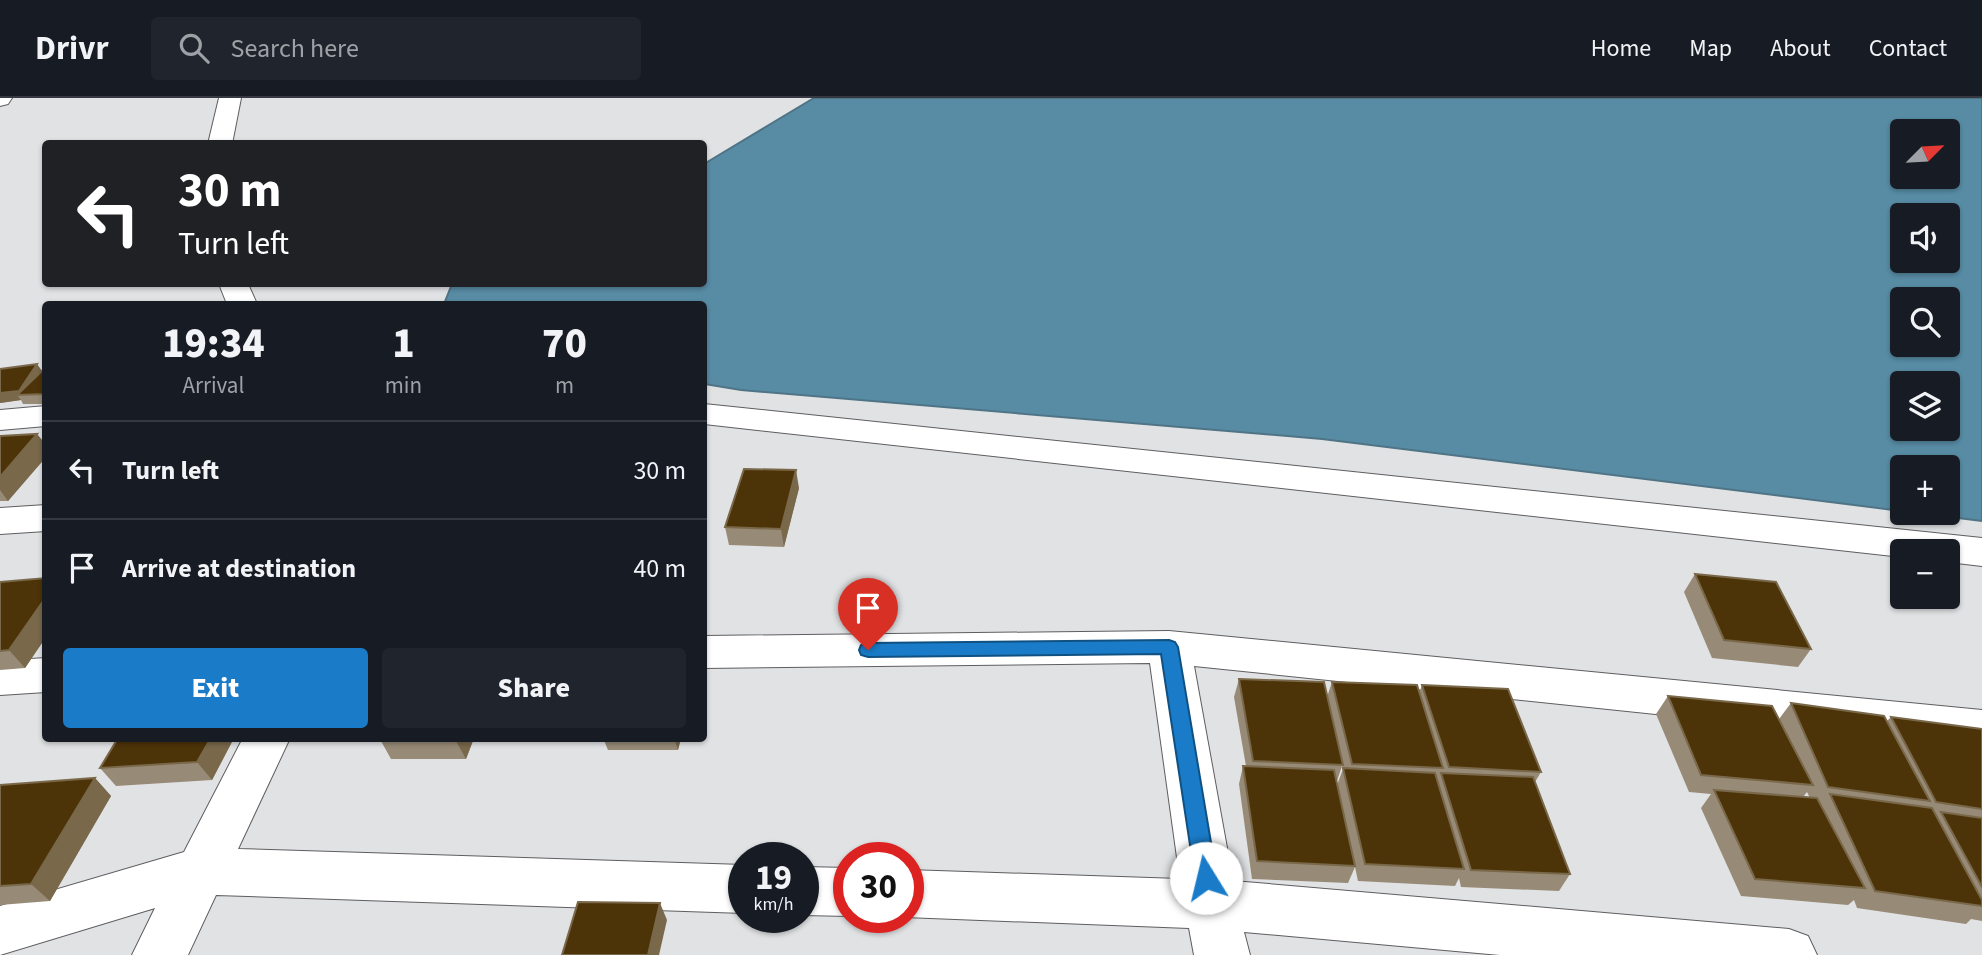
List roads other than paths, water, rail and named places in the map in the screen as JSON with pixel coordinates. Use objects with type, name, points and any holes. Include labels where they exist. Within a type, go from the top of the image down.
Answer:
[{"type":"street","points":[[221,140],[230,98]]},
{"type":"street","points":[[707,414],[1982,552]]},
{"type":"street","points":[[0,420],[42,416]]},
{"type":"street","points":[[0,521],[42,518]]},
{"type":"street","points":[[707,652],[1169,647],[1982,729]]},
{"type":"street","points":[[1169,647],[1210,904],[1222,955]]},
{"type":"street","points":[[0,678],[42,675]]},
{"type":"street","points":[[160,955],[199,871],[265,742]]},
{"type":"street","points":[[0,931],[199,871],[728,888]]},
{"type":"street","points":[[924,895],[1210,904],[1788,955]]},
{"type":"water","points":[[814,98],[1982,98],[1982,521],[1960,518],[1960,455],[1890,455],[1890,510],[1322,439],[741,390],[707,384],[707,301],[445,301],[451,287],[707,287],[707,162]]}]
